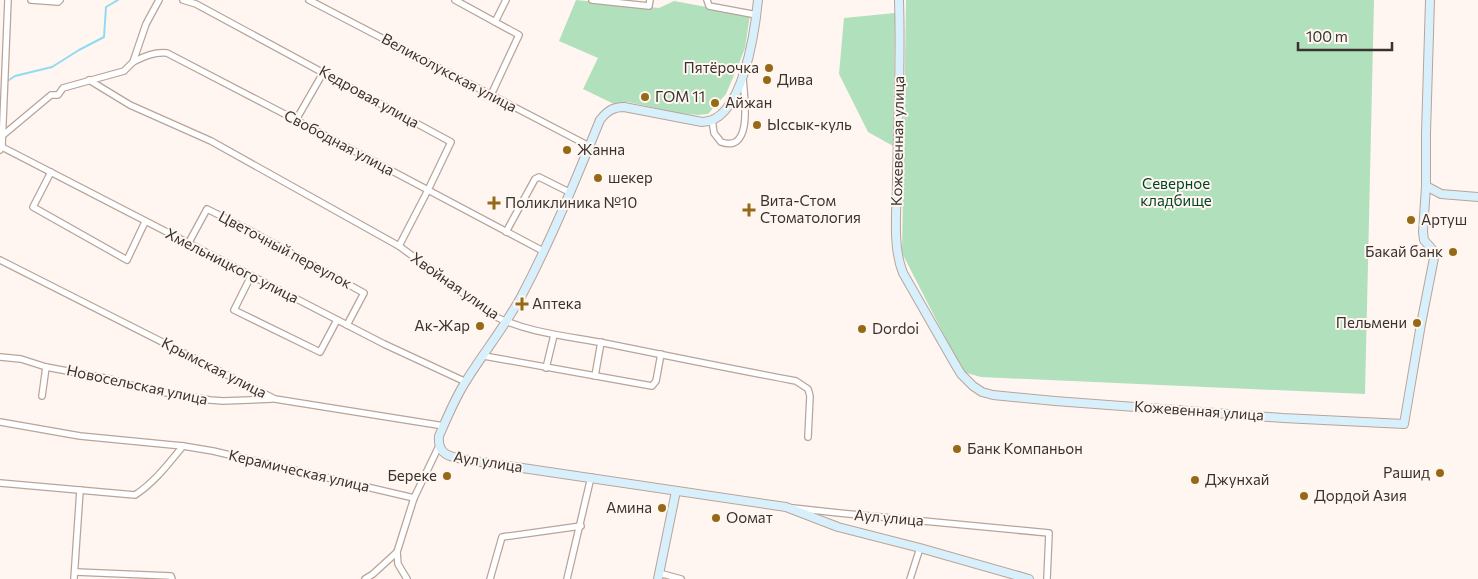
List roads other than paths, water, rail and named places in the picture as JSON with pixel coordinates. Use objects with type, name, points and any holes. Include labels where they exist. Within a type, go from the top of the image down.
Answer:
[{"type":"street","points":[[1,148],[8,0]]},
{"type":"street","points":[[31,0],[58,1]]},
{"type":"street","points":[[133,62],[146,24],[159,0]]},
{"type":"street","name":"Кедровая улица","points":[[183,0],[196,4],[451,142],[399,246]]},
{"type":"street","name":"Великолукская улица","points":[[309,0],[589,146]]},
{"type":"street","points":[[455,0],[519,35],[491,95]]},
{"type":"street","points":[[495,22],[506,0]]},
{"type":"street","points":[[592,0],[649,6],[650,0]]},
{"type":"street","points":[[707,0],[709,6],[756,15]]},
{"type":"street","points":[[743,77],[746,114],[744,128],[741,136],[736,141],[730,144],[721,142],[714,133],[712,120],[733,99],[743,77],[758,0]]},
{"type":"street","name":"Кожевенная улица","points":[[899,0],[898,260],[903,274],[955,364],[968,381],[982,392],[994,395],[1273,417],[1404,424],[1434,258],[1432,249],[1423,236],[1426,186],[1430,0]]},
{"type":"street","name":"Свободная улица","points":[[2,136],[51,95],[58,96],[63,88],[124,71],[133,62],[158,52],[167,54],[296,120],[543,251]]},
{"type":"street","points":[[296,120],[323,73]]},
{"type":"street","name":"Хвойная улица","points":[[89,80],[130,105],[211,141],[399,246],[494,316],[506,322],[554,335],[600,342],[796,381],[808,390],[810,396],[808,437]]},
{"type":"street","name":"Аул улица","points":[[712,120],[702,122],[624,107],[615,108],[600,120],[570,192],[522,295],[466,382],[439,436],[439,446],[443,452],[450,456],[786,507],[1049,533],[1047,579]]},
{"type":"street","name":"Хмельницкого улица","points":[[1,148],[384,344],[466,382]]},
{"type":"street","points":[[51,172],[32,207],[127,260],[145,222]]},
{"type":"street","points":[[506,232],[535,179],[539,177],[570,192]]},
{"type":"street","points":[[1426,186],[1441,194],[1478,198]]},
{"type":"street","name":"Цветочный переулок","points":[[188,244],[207,209],[247,229],[364,292],[347,325]]},
{"type":"street","name":"Крымская улица","points":[[0,260],[275,399],[444,426]]},
{"type":"street","points":[[251,276],[234,310],[320,352],[337,320]]},
{"type":"street","points":[[546,368],[554,335]]},
{"type":"street","points":[[595,376],[600,342]]},
{"type":"street","points":[[484,356],[652,386],[656,381],[661,354]]},
{"type":"street","name":"Новосельская улица","points":[[0,357],[21,359],[46,367],[110,379],[149,390],[210,400],[275,399]]},
{"type":"street","points":[[42,396],[46,367]]},
{"type":"street","name":"Керамическая улица","points":[[0,422],[80,436],[213,450],[414,498]]},
{"type":"street","points":[[0,482],[135,495],[156,477],[183,446]]},
{"type":"street","points":[[407,579],[398,564],[397,552],[414,498],[439,446]]},
{"type":"street","points":[[568,579],[590,477]]},
{"type":"street","points":[[80,490],[75,576],[171,576],[172,579]]},
{"type":"street","points":[[676,491],[658,576],[681,579]]},
{"type":"street","points":[[786,507],[838,527],[1028,579]]},
{"type":"street","points":[[490,579],[502,538],[580,526]]},
{"type":"street","points":[[910,579],[920,548]]},
{"type":"street","points":[[365,579],[397,552]]},
{"type":"waterway","points":[[6,82],[15,76],[52,67],[104,37],[106,7],[118,0]]},
{"type":"place","name":"Пятёрочка","points":[[769,68]]},
{"type":"place","name":"Дива","points":[[767,80]]},
{"type":"place","name":"ГОМ 11","points":[[645,97]]},
{"type":"place","name":"Айжан","points":[[715,103]]},
{"type":"place","name":"Ыссык-куль","points":[[757,125]]},
{"type":"place","name":"Жанна","points":[[567,150]]},
{"type":"place","name":"шекер","points":[[598,178]]},
{"type":"place","name":"Поликлиника №10","points":[[494,203]]},
{"type":"place","name":"Вита-Стом Стоматология","points":[[749,210]]},
{"type":"place","name":"Артуш","points":[[1411,220]]},
{"type":"place","name":"Бакай банк","points":[[1453,252]]},
{"type":"place","name":"Аптека","points":[[522,304]]},
{"type":"place","name":"Пельмени","points":[[1417,323]]},
{"type":"place","name":"Ак-Жар","points":[[480,326]]},
{"type":"place","name":"Dordoi","points":[[862,329]]},
{"type":"place","name":"Банк Компаньон","points":[[957,449]]},
{"type":"place","name":"Рашид","points":[[1440,473]]},
{"type":"place","name":"Береке","points":[[447,476]]},
{"type":"place","name":"Джунхай","points":[[1195,480]]},
{"type":"place","name":"Дордой Азия","points":[[1304,496]]},
{"type":"place","name":"Амина","points":[[662,508]]},
{"type":"place","name":"Оомат","points":[[716,518]]},
{"type":"park label","name":"Северное кладбище","points":[[1176,192]]}]
